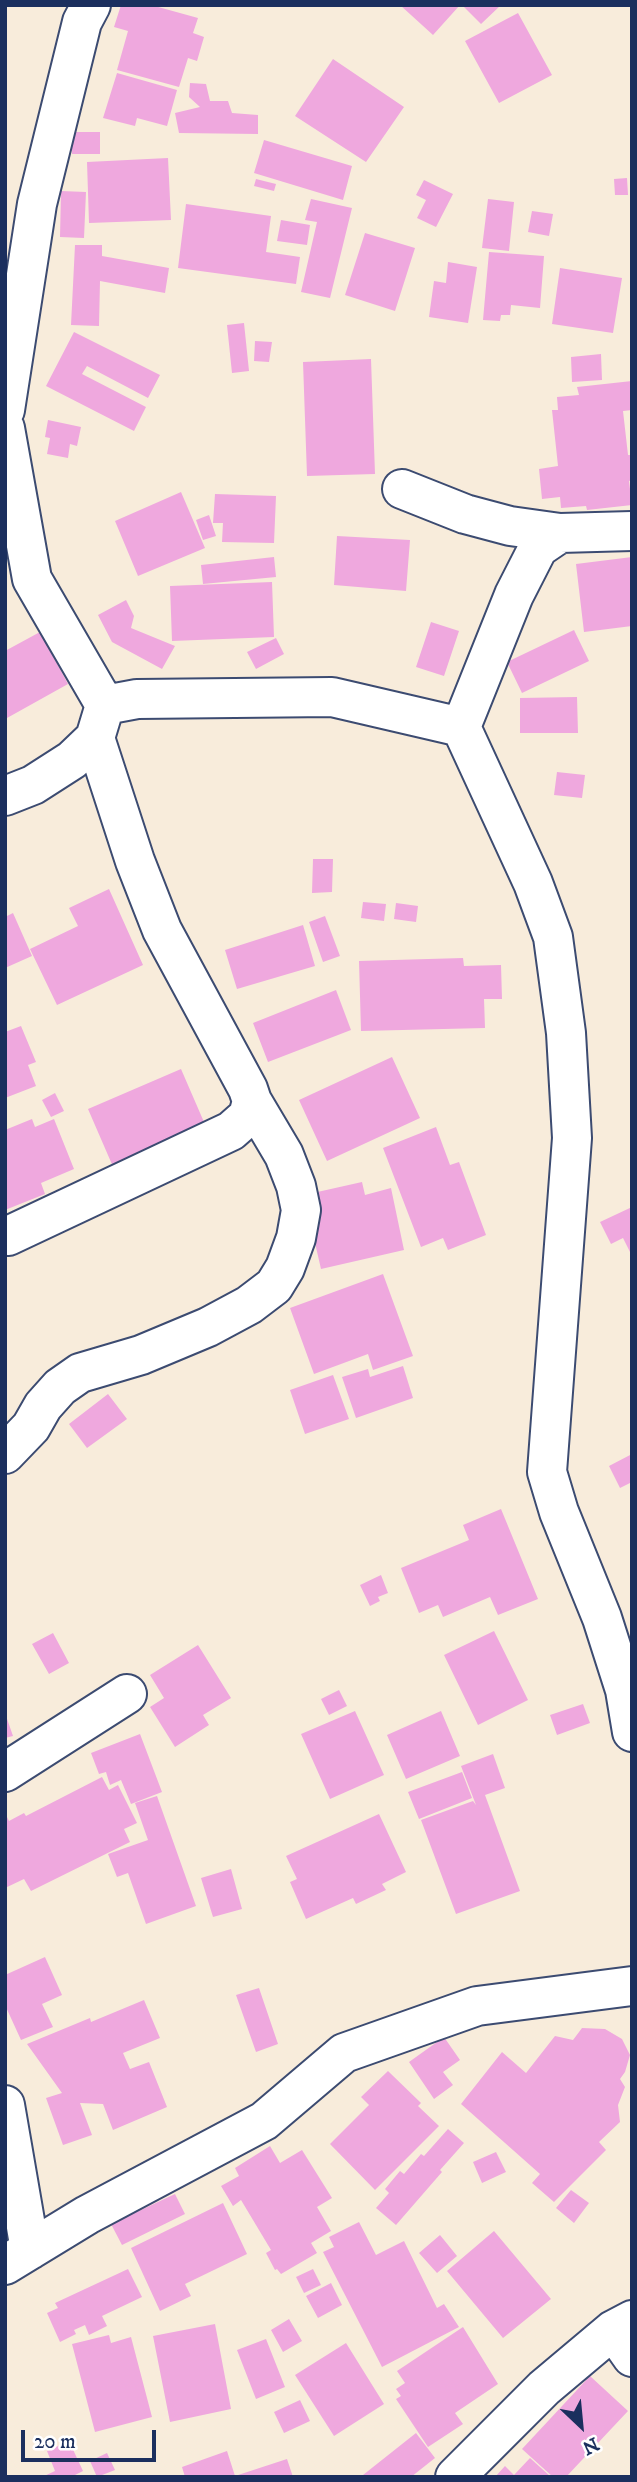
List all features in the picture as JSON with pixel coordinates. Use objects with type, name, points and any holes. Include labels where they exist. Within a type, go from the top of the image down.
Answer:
[{"type":"street","points":[[5,410],[9,361],[37,204],[82,22],[91,5]]},
{"type":"street","points":[[5,428],[32,579],[100,722],[135,861],[162,930],[252,1101],[284,1155],[302,1210],[296,1238],[285,1268],[274,1286],[249,1305],[208,1327],[141,1355],[80,1373],[60,1387],[43,1406],[31,1427],[5,1454]]},
{"type":"street","points":[[402,489],[465,514],[510,526],[560,533],[632,531]]},
{"type":"street","points":[[560,533],[538,548],[529,564],[461,727],[533,883],[553,937],[566,1033],[572,1138],[547,1472],[559,1512],[602,1618],[625,1690],[632,1732]]},
{"type":"street","points":[[5,796],[33,785],[72,760],[100,722],[137,699],[332,697],[461,727]]},
{"type":"street","points":[[8,1236],[231,1131],[248,1116],[252,1101]]},
{"type":"street","points":[[5,1772],[127,1694]]},
{"type":"street","points":[[5,2105],[17,2258],[87,2216],[264,2121],[344,2053],[477,2006],[631,1984]]},
{"type":"street","points":[[455,2477],[544,2388],[626,2336]]},
{"type":"building","points":[[121,5],[151,5],[198,18],[193,33],[204,37],[197,61],[188,58],[179,87],[117,70],[128,31],[114,27]]},
{"type":"building","points":[[400,5],[460,5],[433,35]]},
{"type":"building","points":[[465,5],[501,5],[481,24]]},
{"type":"building","points":[[518,13],[552,75],[499,103],[465,41]]},
{"type":"building","points":[[333,59],[404,107],[366,162],[295,116]]},
{"type":"building","points":[[117,73],[177,90],[167,126],[137,118],[135,126],[103,118]]},
{"type":"building","points":[[190,83],[206,84],[210,101],[228,101],[232,113],[258,115],[258,134],[179,133],[175,113],[200,107],[189,97]]},
{"type":"building","points":[[72,132],[100,132],[100,154],[72,154]]},
{"type":"building","points":[[264,140],[352,166],[343,200],[254,173]]},
{"type":"building","points":[[168,158],[171,220],[89,223],[87,162]]},
{"type":"building","points":[[627,178],[628,195],[615,195],[614,179]]},
{"type":"building","points":[[256,179],[276,184],[274,191],[254,186]]},
{"type":"building","points":[[424,180],[453,194],[436,227],[417,218],[426,200],[416,195]]},
{"type":"building","points":[[61,191],[86,192],[84,238],[60,237]]},
{"type":"building","points":[[311,199],[352,208],[330,298],[301,292],[317,222],[305,220]]},
{"type":"building","points":[[488,199],[514,202],[509,251],[482,248]]},
{"type":"building","points":[[186,204],[271,216],[266,252],[300,257],[296,284],[178,268]]},
{"type":"building","points":[[532,211],[553,214],[549,236],[528,232]]},
{"type":"building","points":[[281,220],[310,225],[307,245],[277,241]]},
{"type":"building","points":[[365,233],[415,248],[395,311],[345,295]]},
{"type":"building","points":[[75,245],[102,245],[102,256],[169,268],[165,293],[100,281],[99,326],[71,325]]},
{"type":"building","points":[[489,252],[544,256],[540,308],[511,305],[510,315],[501,315],[500,321],[483,320]]},
{"type":"building","points":[[448,262],[477,267],[468,323],[429,317],[434,281],[446,283]]},
{"type":"building","points":[[560,268],[622,278],[613,333],[552,324]]},
{"type":"building","points":[[244,323],[249,371],[232,373],[227,325]]},
{"type":"building","points":[[74,332],[160,375],[148,398],[87,366],[82,374],[146,407],[134,431],[46,386]]},
{"type":"building","points":[[255,341],[272,342],[269,362],[254,361]]},
{"type":"building","points":[[601,354],[602,380],[572,382],[571,357]]},
{"type":"building","points":[[371,359],[375,474],[307,476],[303,362]]},
{"type":"building","points":[[632,381],[632,410],[623,411],[628,455],[632,455],[632,480],[629,481],[632,505],[587,510],[586,506],[561,508],[560,497],[542,499],[539,469],[558,466],[552,410],[558,410],[557,397],[579,395],[577,387]]},
{"type":"building","points":[[48,420],[81,427],[77,446],[70,444],[68,458],[47,454],[50,438],[45,437]]},
{"type":"building","points":[[181,492],[205,548],[138,576],[115,521]]},
{"type":"building","points":[[215,494],[276,496],[274,543],[222,542],[223,523],[213,523]]},
{"type":"building","points":[[209,515],[216,536],[203,540],[196,520]]},
{"type":"building","points":[[337,536],[410,540],[406,591],[334,585]]},
{"type":"building","points":[[274,557],[276,577],[203,584],[201,565]]},
{"type":"building","points":[[632,557],[632,626],[584,632],[576,564]]},
{"type":"building","points":[[272,582],[274,637],[172,641],[170,586]]},
{"type":"building","points":[[126,600],[134,616],[131,628],[175,646],[162,669],[112,642],[98,615]]},
{"type":"building","points":[[431,622],[459,631],[444,676],[416,667]]},
{"type":"building","points":[[574,630],[589,661],[522,693],[507,662]]},
{"type":"building","points":[[40,632],[68,684],[7,718],[5,651]]},
{"type":"building","points":[[276,638],[284,654],[256,669],[247,652]]},
{"type":"building","points":[[577,697],[578,733],[520,733],[520,698]]},
{"type":"building","points":[[557,772],[585,775],[582,798],[554,795]]},
{"type":"building","points":[[313,859],[333,859],[332,892],[312,893]]},
{"type":"building","points":[[109,889],[143,965],[57,1005],[30,949],[78,926],[69,908]]},
{"type":"building","points":[[363,902],[386,904],[384,921],[361,918]]},
{"type":"building","points":[[396,903],[418,906],[416,922],[394,919]]},
{"type":"building","points":[[13,913],[32,956],[5,968],[5,917]]},
{"type":"building","points":[[325,916],[340,956],[323,962],[309,922]]},
{"type":"building","points":[[303,925],[315,966],[237,989],[225,950]]},
{"type":"building","points":[[463,958],[464,966],[501,965],[502,999],[484,999],[485,1028],[361,1031],[359,961]]},
{"type":"building","points":[[336,990],[351,1030],[268,1062],[253,1023]]},
{"type":"building","points":[[21,1026],[36,1062],[28,1065],[36,1086],[5,1098],[5,1032]]},
{"type":"building","points":[[392,1057],[420,1118],[327,1161],[299,1100]]},
{"type":"building","points":[[181,1069],[207,1129],[114,1169],[88,1109]]},
{"type":"building","points":[[55,1093],[64,1111],[51,1117],[42,1100]]},
{"type":"building","points":[[32,1119],[35,1127],[54,1119],[74,1169],[41,1183],[45,1194],[5,1210],[5,1130]]},
{"type":"building","points":[[436,1127],[450,1165],[459,1162],[486,1235],[448,1250],[443,1238],[421,1247],[383,1148]]},
{"type":"building","points":[[362,1182],[365,1195],[391,1188],[404,1250],[321,1269],[304,1195]]},
{"type":"building","points":[[632,1207],[632,1256],[623,1238],[611,1244],[600,1222]]},
{"type":"building","points":[[383,1274],[413,1356],[373,1370],[368,1354],[314,1374],[290,1308]]},
{"type":"building","points":[[403,1366],[413,1398],[356,1418],[342,1377],[368,1369],[370,1377]]},
{"type":"building","points":[[333,1375],[349,1419],[305,1434],[290,1390]]},
{"type":"building","points":[[108,1394],[127,1419],[87,1448],[69,1424]]},
{"type":"building","points":[[632,1454],[632,1482],[620,1488],[609,1466]]},
{"type":"building","points":[[501,1509],[538,1599],[498,1615],[490,1597],[443,1617],[438,1605],[419,1613],[401,1568],[469,1540],[463,1525]]},
{"type":"building","points":[[381,1575],[388,1593],[378,1597],[380,1601],[370,1606],[360,1585]]},
{"type":"building","points":[[494,1631],[528,1700],[478,1725],[444,1655]]},
{"type":"building","points":[[53,1633],[69,1663],[49,1674],[32,1644]]},
{"type":"building","points":[[198,1645],[231,1698],[203,1715],[209,1725],[175,1747],[150,1707],[164,1698],[150,1675]]},
{"type":"building","points":[[339,1690],[347,1706],[329,1715],[321,1699]]},
{"type":"building","points":[[583,1704],[590,1723],[557,1735],[550,1715]]},
{"type":"building","points":[[355,1711],[384,1775],[330,1799],[301,1734]]},
{"type":"building","points":[[441,1711],[460,1756],[406,1779],[387,1735]]},
{"type":"building","points":[[5,1713],[13,1736],[5,1738]]},
{"type":"building","points":[[140,1734],[162,1792],[131,1804],[121,1780],[110,1785],[106,1772],[99,1774],[91,1753]]},
{"type":"building","points":[[493,1754],[505,1788],[485,1795],[520,1891],[456,1914],[421,1820],[473,1801],[476,1805],[461,1766]]},
{"type":"building","points":[[462,1772],[472,1798],[419,1819],[408,1792]]},
{"type":"building","points":[[102,1777],[109,1790],[118,1785],[137,1823],[124,1829],[130,1842],[31,1891],[24,1879],[5,1888],[5,1813],[9,1821],[24,1813],[26,1816]]},
{"type":"building","points":[[157,1796],[196,1906],[146,1924],[128,1873],[117,1877],[108,1854],[148,1840],[135,1803]]},
{"type":"building","points":[[379,1814],[406,1872],[382,1884],[386,1890],[356,1904],[353,1898],[306,1919],[290,1882],[297,1879],[286,1856]]},
{"type":"building","points":[[231,1869],[242,1909],[213,1917],[201,1878]]},
{"type":"building","points":[[45,1957],[62,1995],[42,2004],[53,2027],[21,2040],[5,2005],[5,1975]]},
{"type":"building","points":[[259,1988],[278,2044],[256,2052],[236,1995]]},
{"type":"building","points":[[144,2000],[160,2038],[123,2053],[130,2069],[149,2062],[167,2107],[113,2130],[103,2104],[80,2103],[92,2135],[63,2145],[46,2098],[62,2093],[27,2044],[90,2018],[91,2022]]},
{"type":"building","points":[[582,2028],[605,2029],[622,2039],[630,2055],[620,2079],[625,2087],[618,2105],[620,2122],[599,2142],[606,2150],[554,2202],[532,2183],[540,2174],[461,2104],[502,2052],[526,2073],[555,2036],[573,2040]]},
{"type":"building","points":[[444,2037],[460,2060],[443,2072],[453,2085],[434,2099],[409,2062]]},
{"type":"building","points":[[388,2071],[421,2103],[418,2106],[439,2126],[375,2190],[330,2144],[369,2105],[361,2097]]},
{"type":"building","points":[[448,2129],[464,2143],[396,2225],[376,2208],[389,2193],[385,2189],[400,2171],[404,2174],[421,2154],[424,2156]]},
{"type":"building","points":[[270,2146],[280,2163],[302,2150],[332,2198],[317,2207],[331,2231],[311,2243],[317,2253],[281,2274],[275,2270],[266,2253],[271,2250],[241,2200],[233,2206],[221,2186],[239,2176],[235,2168]]},
{"type":"building","points":[[496,2152],[506,2172],[482,2183],[473,2162]]},
{"type":"building","points":[[571,2190],[589,2203],[574,2223],[556,2208]]},
{"type":"building","points":[[175,2194],[185,2214],[122,2245],[111,2224]]},
{"type":"building","points":[[223,2203],[247,2254],[185,2284],[191,2296],[160,2311],[131,2248]]},
{"type":"building","points":[[359,2222],[376,2255],[404,2241],[437,2308],[444,2304],[459,2327],[382,2367],[323,2252],[334,2247],[329,2237]]},
{"type":"building","points":[[494,2231],[551,2299],[503,2338],[447,2271]]},
{"type":"building","points":[[440,2235],[457,2256],[437,2273],[419,2253]]},
{"type":"building","points":[[128,2269],[142,2297],[102,2316],[107,2326],[89,2335],[85,2325],[74,2330],[76,2334],[60,2342],[47,2313],[58,2308],[55,2303]]},
{"type":"building","points":[[313,2269],[321,2285],[304,2293],[296,2277]]},
{"type":"building","points":[[331,2283],[342,2305],[318,2318],[306,2296]]},
{"type":"building","points":[[289,2319],[302,2341],[283,2352],[271,2330]]},
{"type":"building","points":[[215,2324],[231,2409],[170,2422],[153,2336]]},
{"type":"building","points":[[463,2327],[498,2384],[455,2413],[463,2424],[428,2447],[396,2399],[401,2396],[396,2389],[405,2383],[397,2371]]},
{"type":"building","points":[[109,2335],[111,2343],[131,2337],[152,2417],[95,2432],[72,2344]]},
{"type":"building","points":[[266,2339],[285,2387],[256,2399],[237,2350]]},
{"type":"building","points":[[346,2343],[384,2404],[334,2436],[295,2375]]},
{"type":"building","points":[[590,2376],[628,2411],[566,2477],[553,2477],[522,2449]]},
{"type":"building","points":[[300,2400],[310,2421],[284,2433],[274,2412]]},
{"type":"building","points":[[416,2433],[435,2458],[411,2477],[364,2477],[363,2475]]},
{"type":"building","points":[[69,2441],[83,2471],[75,2475],[76,2477],[42,2477],[55,2471],[47,2451]]},
{"type":"building","points":[[227,2451],[235,2476],[287,2459],[293,2477],[185,2477],[182,2467]]},
{"type":"building","points":[[107,2453],[115,2470],[97,2477],[90,2461]]},
{"type":"building","points":[[530,2458],[551,2477],[495,2477],[505,2466],[514,2475]]}]
